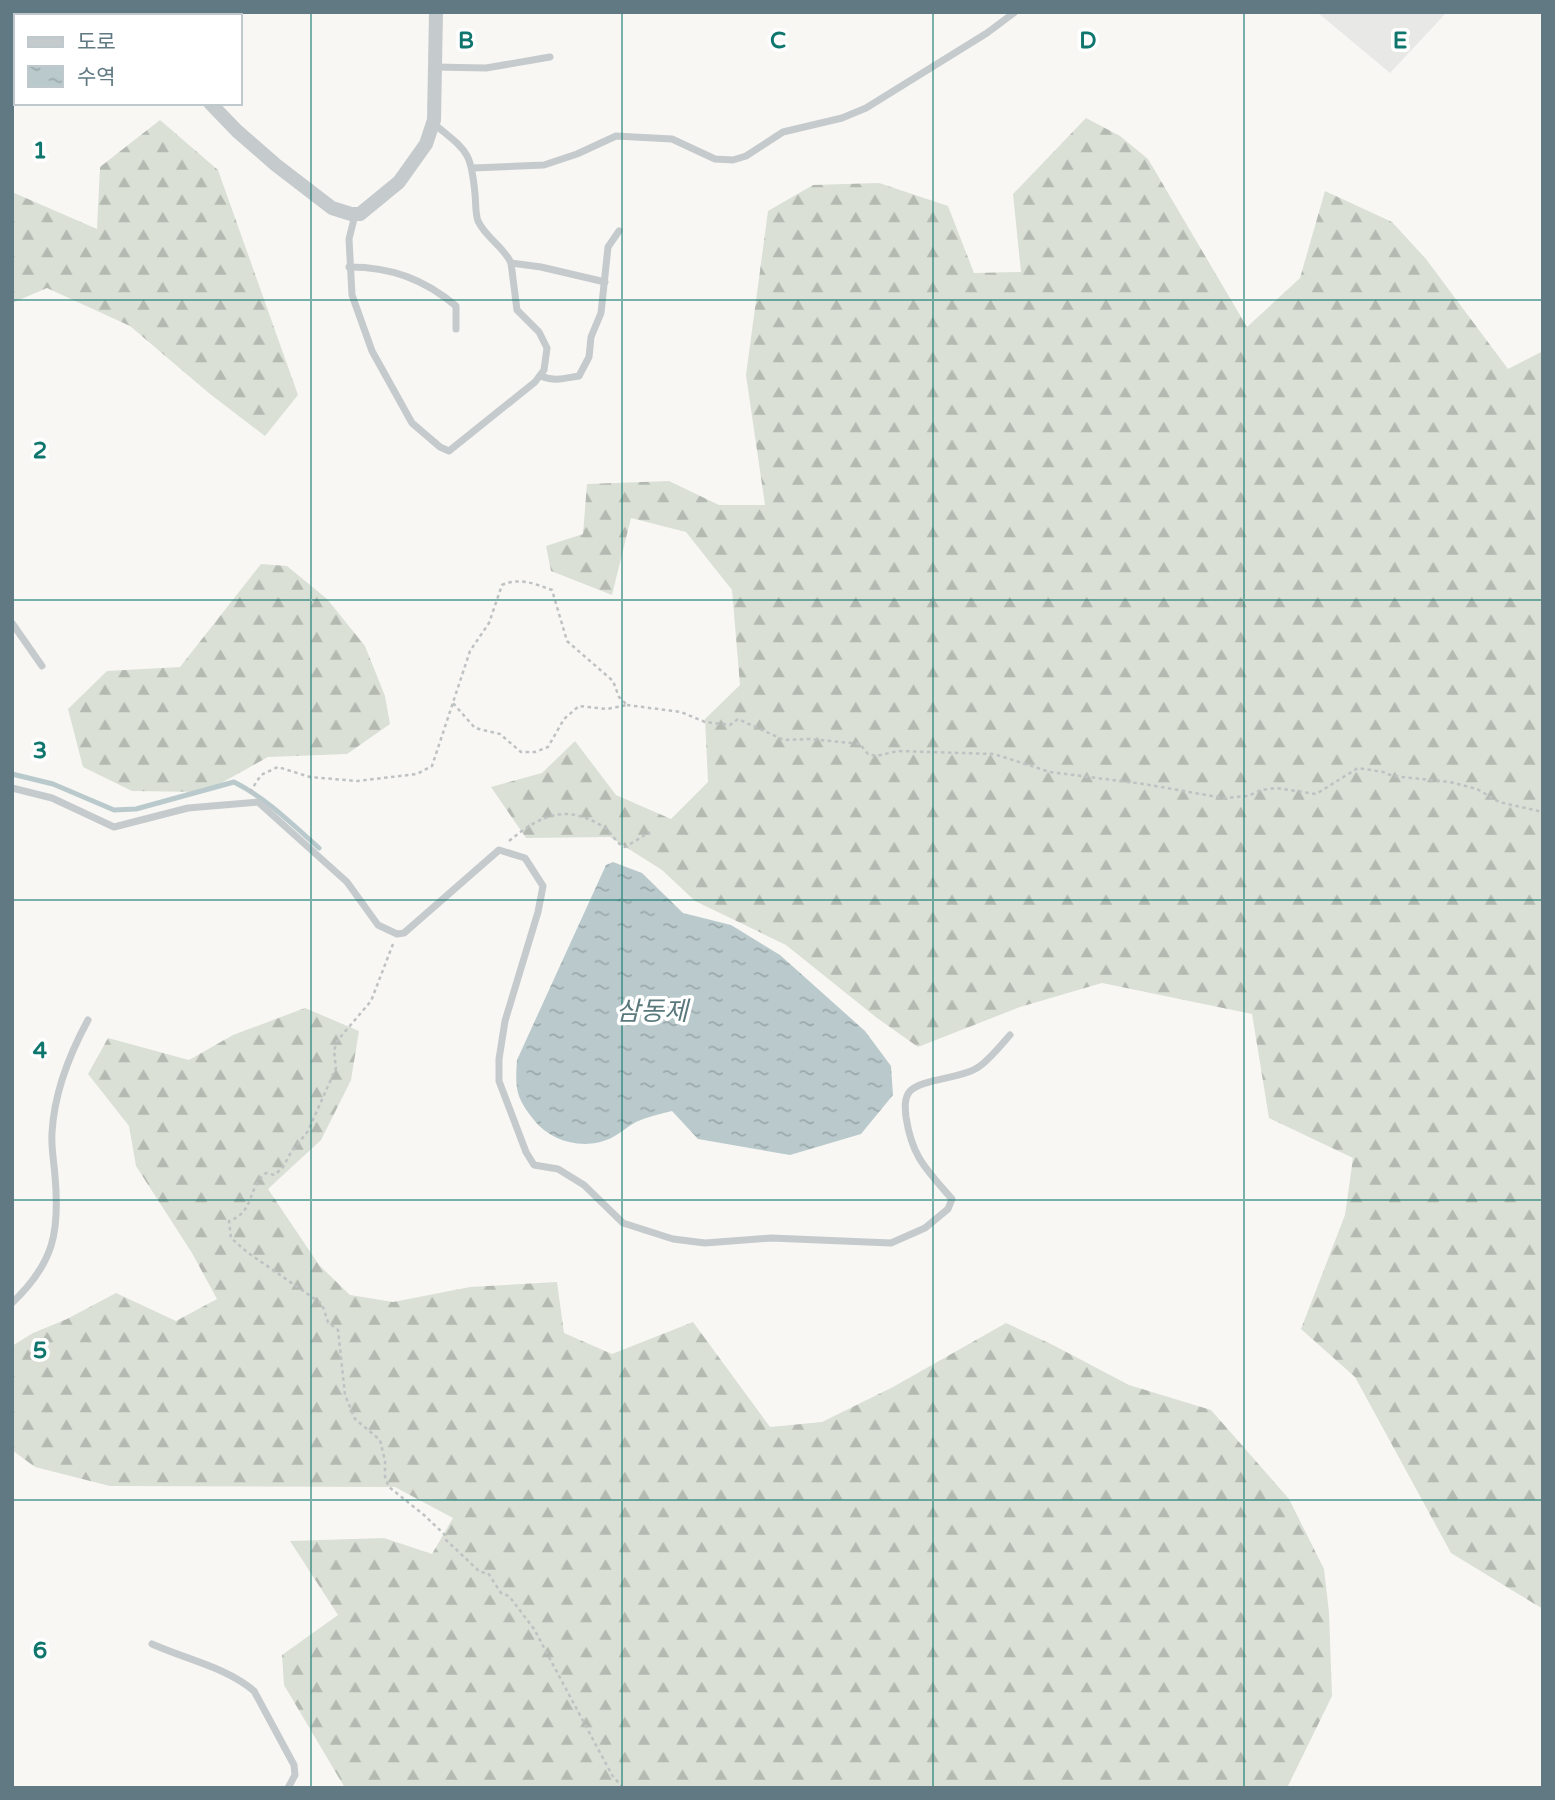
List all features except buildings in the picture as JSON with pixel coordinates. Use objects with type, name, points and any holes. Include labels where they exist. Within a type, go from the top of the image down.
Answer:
[{"type":"street","points":[[212,105],[237,131],[332,208],[360,214],[399,182],[426,144],[433,123],[435,99],[436,12]]},
{"type":"lane","points":[[473,168],[544,165],[616,136],[672,139],[715,159],[733,160],[746,156],[783,132],[842,118],[866,108],[975,41],[1015,12]]},
{"type":"lane","points":[[434,67],[486,68],[550,57]]},
{"type":"lane","points":[[355,214],[349,239],[349,267],[355,305],[376,359],[412,423],[440,447],[449,451],[541,376],[547,348],[539,332],[517,310],[512,263],[478,219],[470,158],[433,123]]},
{"type":"lane","points":[[541,376],[548,379],[579,376],[589,357],[591,337],[601,313],[608,247],[619,231]]},
{"type":"lane","points":[[512,263],[605,282]]},
{"type":"lane","points":[[349,267],[397,272],[436,290],[456,306],[456,329]]},
{"type":"lane","points":[[12,622],[42,666]]},
{"type":"lane","points":[[12,788],[52,798],[114,827],[188,808],[258,802],[347,882],[379,925],[397,934],[404,933],[499,850],[525,858],[543,886],[538,912],[505,1021],[499,1059],[499,1081],[526,1152],[534,1165],[558,1169],[584,1185],[623,1223],[673,1239],[705,1243],[771,1238],[891,1243],[925,1228],[948,1209],[952,1199],[921,1164],[909,1139],[904,1105],[909,1092],[919,1086],[961,1075],[980,1066],[1010,1035]]},
{"type":"lane","points":[[12,1303],[43,1268],[51,1253],[58,1207],[52,1133],[62,1074],[88,1020]]},
{"type":"lane","points":[[152,1644],[223,1672],[245,1683],[254,1691],[294,1765],[295,1774],[288,1788]]},
{"type":"path","points":[[242,803],[261,775],[278,767],[310,777],[357,781],[417,775],[432,766],[470,652],[489,623],[502,585],[512,581],[528,582],[552,590],[568,641],[613,681],[619,697],[627,705]]},
{"type":"path","points":[[453,704],[475,728],[500,734],[521,752],[535,752],[548,747],[564,719],[579,706],[607,709],[627,705],[681,712],[705,722],[730,725],[738,719],[784,740],[810,739],[860,744],[868,754],[876,756],[898,751],[994,754],[1049,772],[1144,784],[1223,798],[1248,796],[1261,790],[1276,788],[1316,794],[1358,768],[1393,776],[1450,782],[1478,789],[1499,802],[1543,813]]},
{"type":"path","points":[[499,850],[524,829],[543,818],[574,813],[590,818],[609,831],[619,845],[625,847],[650,832]]},
{"type":"path","points":[[397,934],[371,1001],[337,1041],[334,1051],[336,1068],[308,1131],[275,1175],[266,1174],[257,1180],[253,1196],[240,1217],[229,1221],[231,1238],[323,1304],[328,1322],[338,1330],[345,1395],[355,1419],[380,1440],[389,1487],[424,1515],[480,1572],[488,1573],[500,1593],[509,1596],[534,1629],[612,1775],[623,1788]]},
{"type":"shaded area","points":[[1317,12],[1447,12],[1390,73]]},
{"type":"green space","points":[[1086,118],[1120,136],[1148,159],[1247,327],[1300,278],[1325,191],[1392,222],[1426,259],[1508,369],[1543,351],[1543,1609],[1451,1553],[1355,1377],[1301,1329],[1345,1215],[1353,1158],[1269,1118],[1252,1014],[1102,983],[1020,1007],[918,1047],[877,1018],[786,945],[695,901],[662,870],[610,837],[526,838],[491,787],[542,773],[575,741],[616,795],[671,819],[708,782],[705,719],[740,685],[732,590],[686,532],[631,518],[612,595],[551,571],[546,546],[583,534],[587,484],[669,481],[719,505],[765,505],[746,375],[768,211],[813,185],[879,183],[948,206],[974,273],[1021,272],[1013,194]]},
{"type":"green space","points":[[160,120],[218,170],[298,395],[265,436],[210,394],[130,326],[47,288],[12,303],[12,192],[97,229],[100,167]]},
{"type":"green space","points":[[261,564],[287,566],[327,599],[365,646],[385,696],[390,724],[347,754],[268,757],[205,792],[132,791],[83,767],[68,709],[107,671],[180,667]]},
{"type":"green space","points":[[305,1008],[359,1031],[351,1080],[321,1140],[268,1189],[319,1265],[350,1295],[393,1302],[470,1287],[557,1282],[564,1333],[612,1354],[693,1322],[770,1427],[822,1422],[893,1387],[1006,1323],[1129,1385],[1211,1410],[1289,1499],[1324,1569],[1329,1612],[1332,1696],[1287,1788],[345,1788],[284,1685],[282,1655],[338,1615],[290,1541],[384,1538],[432,1554],[453,1518],[395,1487],[110,1486],[35,1467],[12,1450],[12,1346],[116,1293],[176,1321],[217,1299],[192,1253],[136,1166],[129,1126],[88,1074],[108,1038],[189,1060],[233,1035]]},
{"type":"water","name":"삼동제","points":[[613,862],[642,873],[683,913],[731,925],[780,955],[865,1031],[891,1066],[893,1095],[861,1134],[790,1155],[698,1139],[672,1111],[640,1120],[613,1137],[592,1143],[581,1144],[560,1139],[541,1128],[523,1105],[518,1093],[517,1060],[606,865]]},
{"type":"waterway","points":[[12,774],[53,784],[114,810],[136,809],[234,782],[268,804],[319,848]]}]
